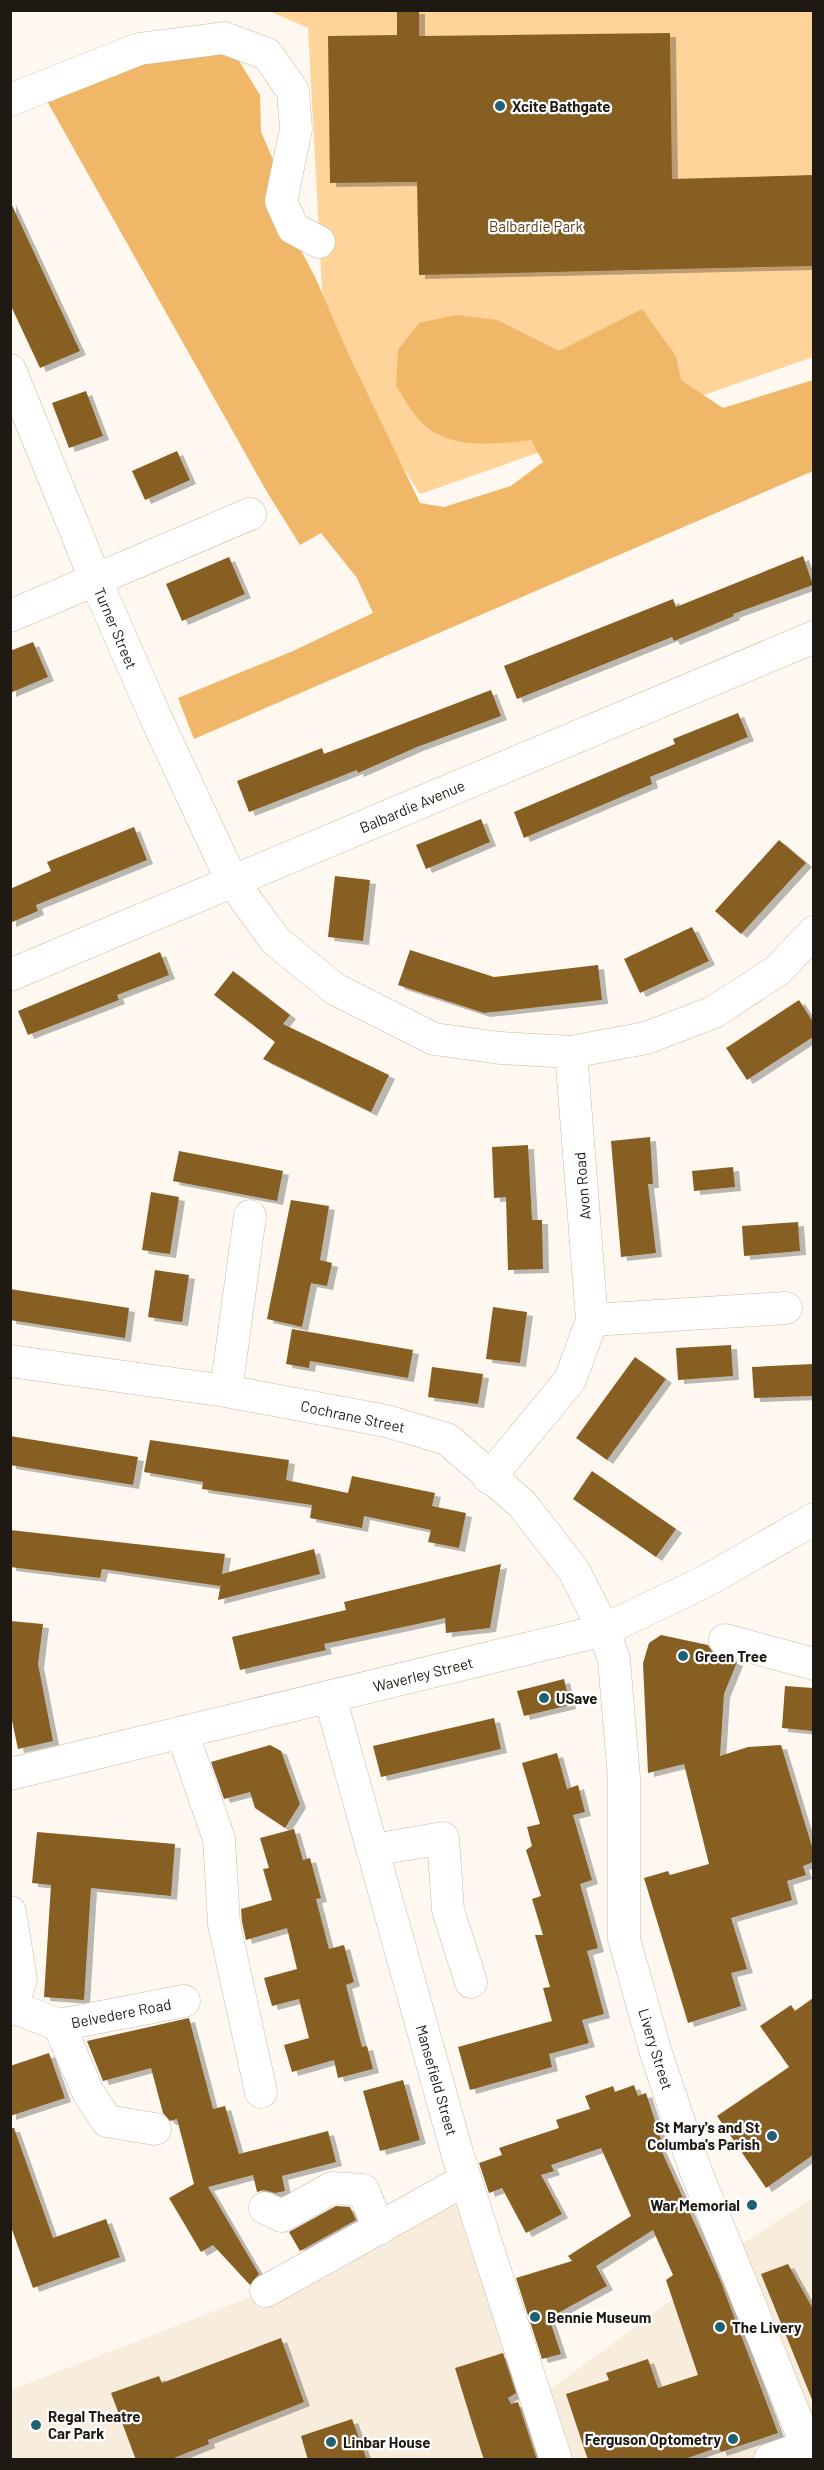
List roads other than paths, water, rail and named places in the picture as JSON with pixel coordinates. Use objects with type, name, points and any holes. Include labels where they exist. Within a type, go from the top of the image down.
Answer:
[{"type":"street","points":[[10,100],[139,49],[224,38],[267,54],[293,92],[296,129],[281,201],[293,228],[319,242]]},
{"type":"street","name":"Turner Street","points":[[10,370],[154,716],[232,881],[276,941],[335,989],[434,1039],[500,1048],[571,1052],[646,1038],[714,1012],[778,970],[813,932]]},
{"type":"street","points":[[10,616],[250,514]]},
{"type":"street","name":"Balbardie Avenue","points":[[10,975],[813,637]]},
{"type":"street","name":"Avon Road","points":[[489,1478],[570,1380],[592,1320],[571,1052]]},
{"type":"street","points":[[226,1391],[250,1216]]},
{"type":"street","points":[[592,1320],[786,1308]]},
{"type":"street","name":"Cochrane Street","points":[[10,1361],[226,1391],[386,1420],[447,1439],[489,1478],[522,1504],[574,1571],[604,1630]]},
{"type":"street","name":"Waverley Street","points":[[10,1774],[604,1630],[706,1581],[813,1519]]},
{"type":"street","name":"Livery Street","points":[[604,1630],[614,1660],[624,1778],[624,1939],[656,2054],[695,2169],[810,2450]]},
{"type":"street","points":[[725,1640],[813,1664]]},
{"type":"street","name":"Mansefield Street","points":[[330,1697],[465,2180],[556,2460]]},
{"type":"street","points":[[182,1732],[219,1839],[224,1924],[261,2092]]},
{"type":"street","points":[[373,1850],[443,1838],[448,1910],[471,1982]]},
{"type":"street","points":[[10,1912],[21,1980],[12,2008]]},
{"type":"street","name":"Belvedere Road","points":[[12,2008],[59,2025],[184,2001]]},
{"type":"street","name":"Belvedere Road","points":[[59,2025],[88,2092],[107,2121],[154,2129]]},
{"type":"street","points":[[266,2291],[465,2180]]},
{"type":"street","points":[[265,2208],[282,2216],[332,2188],[363,2190],[379,2229]]},
{"type":"street","points":[[770,2460],[810,2450]]},
{"type":"place","name":"Xcite Bathgate","points":[[500,106]]},
{"type":"place","name":"Green Tree","points":[[683,1656]]},
{"type":"place","name":"USave","points":[[544,1698]]},
{"type":"place","name":"St Mary's and St Columba's Parish","points":[[772,2136]]},
{"type":"place","name":"War Memorial","points":[[752,2205]]},
{"type":"place","name":"Bennie Museum","points":[[535,2317]]},
{"type":"place","name":"The Livery","points":[[720,2327]]},
{"type":"place","name":"Regal Theatre Car Park","points":[[36,2425]]},
{"type":"place","name":"Ferguson Optometry","points":[[733,2439]]},
{"type":"place","name":"Linbar House","points":[[331,2442]]},
{"type":"park label","name":"Balbardie Park","points":[[536,226]]}]
